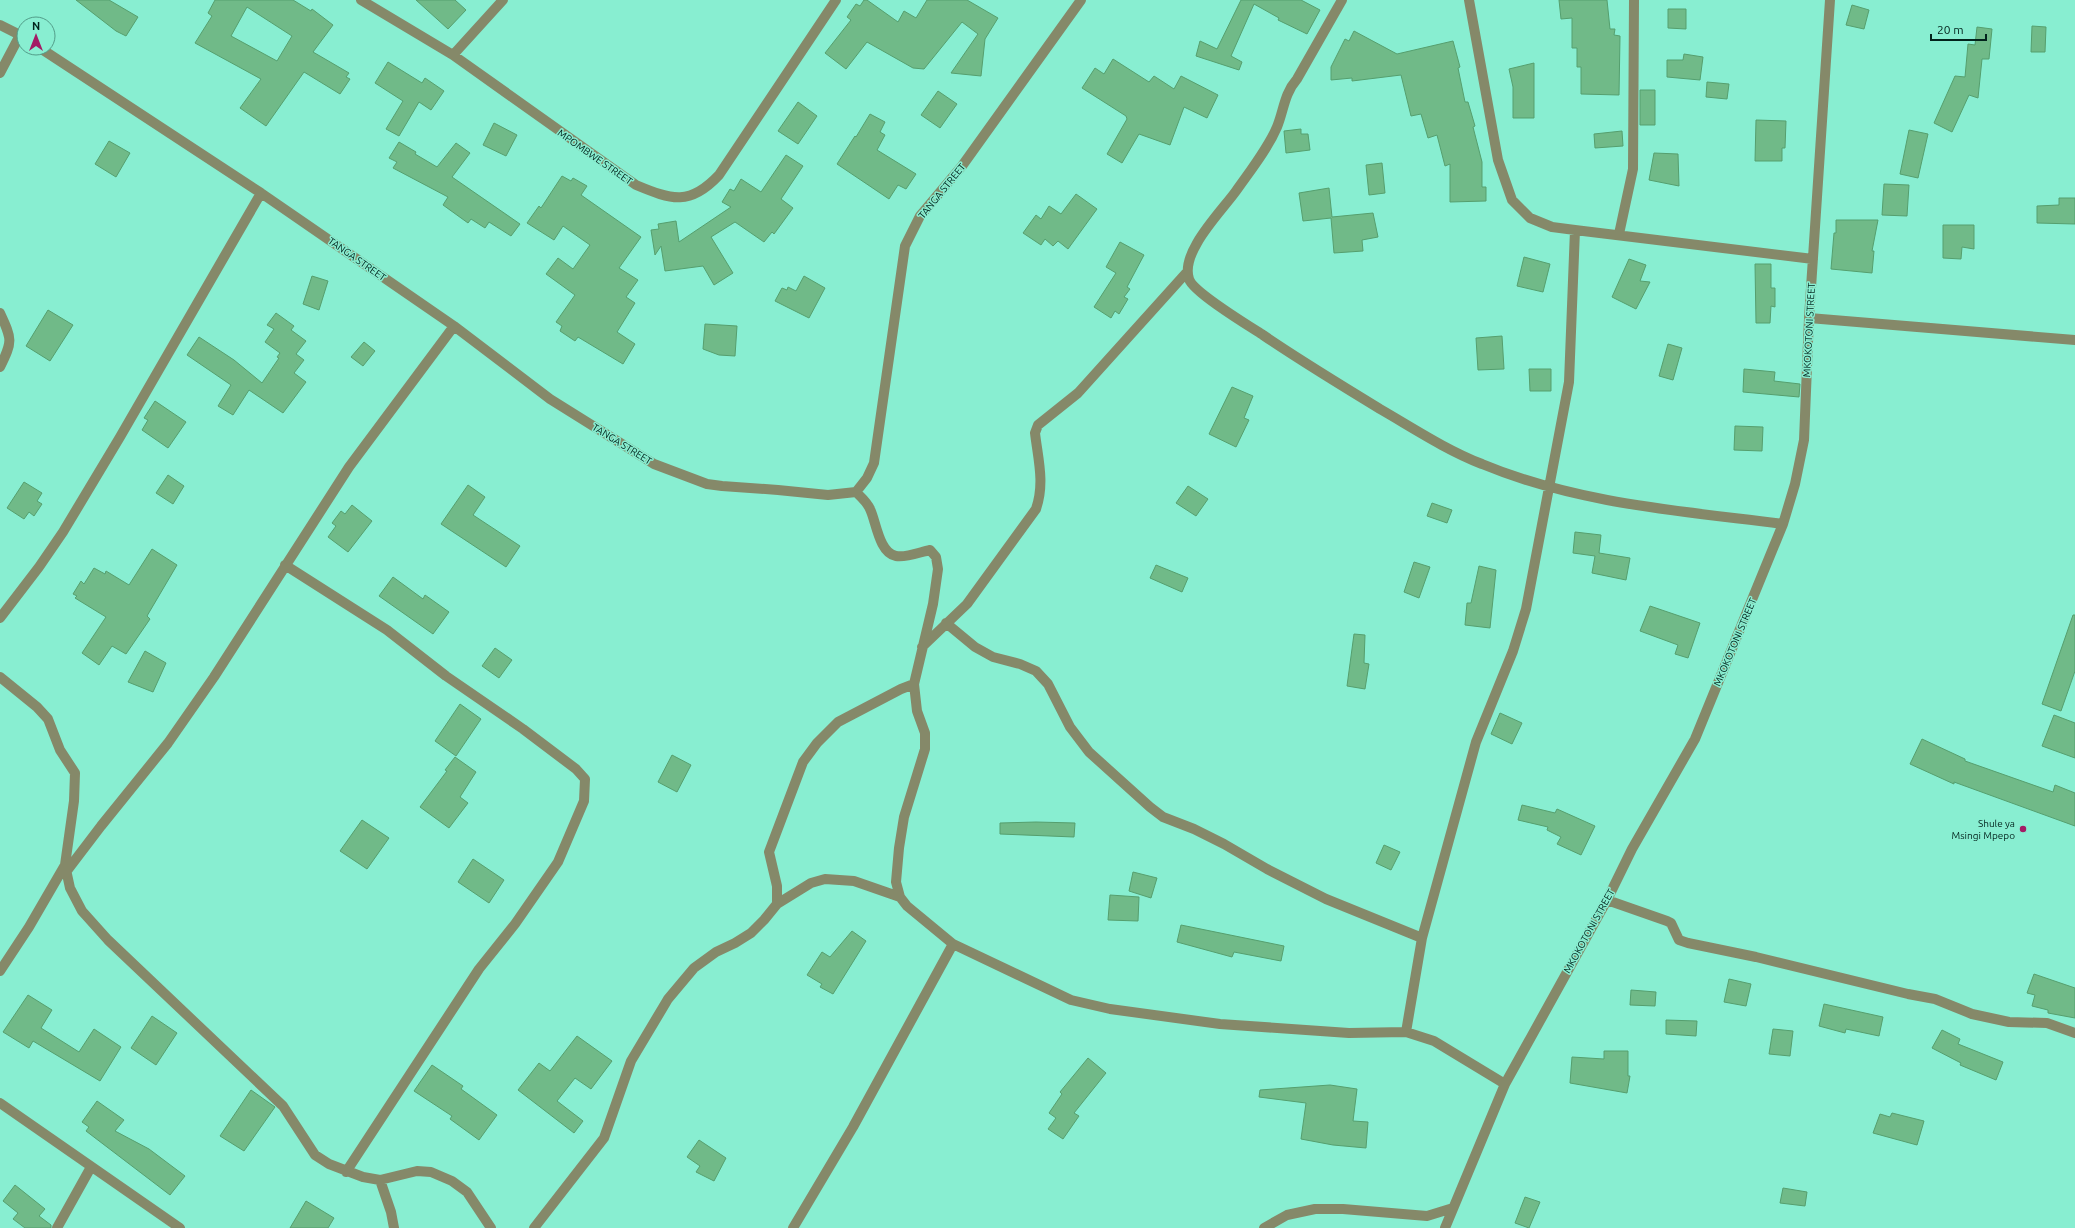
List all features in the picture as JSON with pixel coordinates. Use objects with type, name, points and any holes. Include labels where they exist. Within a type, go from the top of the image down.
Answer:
[{"type":"street","name":"MPOMBWE STREET","points":[[361,0],[453,56],[636,186],[664,197],[687,196],[705,189],[719,175],[836,0]]},
{"type":"street","points":[[453,56],[503,0]]},
{"type":"street","name":"TANGA STREET","points":[[52,56],[261,193],[454,326],[550,399],[654,464],[708,484],[828,495],[856,492],[867,478],[874,463],[905,246],[920,216],[962,166],[1081,0]]},
{"type":"street","points":[[1342,0],[1297,79],[1290,87],[1283,102],[1277,126],[1234,193],[1204,232],[1190,257],[1187,272],[1191,284],[1212,301],[1302,361],[1427,437],[1482,464],[1549,487],[1590,498],[1634,506],[1783,524]]},
{"type":"street","points":[[1469,0],[1498,160],[1512,200],[1530,218],[1552,226],[1575,230],[1813,258]]},
{"type":"street","points":[[1619,234],[1633,169],[1634,0]]},
{"type":"street","name":"MKOKOTONI STREET","points":[[1445,1228],[1505,1084],[1607,900],[1632,849],[1695,739],[1783,524],[1804,440],[1809,318],[1830,0]]},
{"type":"street","points":[[0,25],[16,33]]},
{"type":"street","points":[[0,73],[16,46]]},
{"type":"street","points":[[0,618],[39,568],[63,532],[120,437],[261,193]]},
{"type":"street","points":[[1406,1032],[1422,938],[1476,742],[1519,634],[1526,609],[1569,382],[1575,230]]},
{"type":"street","points":[[922,647],[967,604],[1036,509],[1040,497],[1041,486],[1036,429],[1078,393],[1187,272]]},
{"type":"street","points":[[0,313],[10,334],[11,342],[0,367]]},
{"type":"street","points":[[1809,318],[2075,340]]},
{"type":"street","points":[[0,971],[66,869],[172,737],[214,677],[349,467],[454,326]]},
{"type":"street","points":[[856,492],[868,505],[878,534],[887,550],[894,556],[903,556],[930,550],[936,557],[938,569],[933,604],[914,684],[917,712],[925,733],[925,749],[904,817],[899,848],[896,882],[900,897],[907,906],[953,944],[1071,1000],[1110,1009],[1220,1024],[1349,1033],[1406,1032],[1434,1041],[1505,1084]]},
{"type":"street","points":[[285,565],[387,630],[446,676],[576,769],[585,779],[584,801],[558,862],[516,924],[480,969],[346,1172]]},
{"type":"street","points":[[946,623],[975,647],[993,657],[1020,664],[1036,671],[1048,684],[1070,727],[1089,752],[1163,817],[1218,841],[1326,899],[1422,938]]},
{"type":"street","points":[[0,677],[48,719],[60,750],[75,773],[74,801],[66,869],[70,888],[82,911],[108,940],[283,1106],[315,1155],[346,1172],[364,1178],[380,1180],[417,1171],[431,1172],[452,1181],[467,1192],[491,1228]]},
{"type":"street","points":[[777,904],[777,886],[769,852],[803,762],[817,743],[838,722],[901,689],[914,684]]},
{"type":"street","points":[[534,1228],[604,1138],[631,1061],[668,999],[694,968],[716,952],[735,943],[750,933],[764,920],[777,904],[811,883],[825,879],[854,881],[900,897]]},
{"type":"street","points":[[1607,900],[1671,923],[1679,940],[1688,943],[1756,957],[1908,994],[1935,998],[1972,1014],[2009,1022],[2047,1023],[2075,1033]]},
{"type":"street","points":[[793,1228],[853,1127],[953,944]]},
{"type":"street","points":[[0,1103],[180,1228]]},
{"type":"street","points":[[57,1228],[91,1166]]},
{"type":"street","points":[[380,1180],[391,1212],[394,1228]]},
{"type":"street","points":[[1264,1228],[1288,1215],[1315,1208],[1343,1208],[1427,1216],[1453,1208]]},
{"type":"building","points":[[76,0],[109,0],[138,17],[126,36],[116,31]]},
{"type":"building","points":[[215,0],[293,0],[311,11],[312,9],[333,25],[313,52],[349,73],[346,77],[350,79],[340,94],[304,72],[266,126],[240,108],[261,79],[195,43],[212,16],[208,13]],"holes":[[[247,7],[292,36],[277,61],[231,36]]]},
{"type":"building","points":[[416,0],[455,0],[466,10],[448,29]]},
{"type":"building","points":[[864,0],[867,0],[898,22],[904,11],[916,18],[927,0],[967,0],[998,18],[985,39],[981,76],[951,73],[978,34],[962,22],[924,69],[913,68],[867,42],[846,69],[825,53],[851,20],[847,17],[856,4],[860,6]]},
{"type":"building","points":[[1241,0],[1301,0],[1320,10],[1307,34],[1278,20],[1279,18],[1254,4],[1231,56],[1242,62],[1239,70],[1196,56],[1200,41],[1217,49]]},
{"type":"building","points":[[1559,0],[1607,0],[1610,29],[1615,29],[1614,35],[1620,36],[1619,95],[1581,94],[1581,67],[1577,67],[1577,48],[1572,48],[1572,18],[1561,19]]},
{"type":"building","points":[[1852,5],[1869,10],[1864,29],[1846,25]]},
{"type":"building","points":[[1668,9],[1686,9],[1686,29],[1668,28]]},
{"type":"building","points":[[2032,26],[2046,27],[2045,52],[2031,52]]},
{"type":"building","points":[[1977,27],[1992,29],[1989,59],[1982,59],[1978,98],[1969,95],[1952,132],[1934,123],[1955,76],[1965,77],[1968,44],[1975,45]]},
{"type":"building","points":[[1354,31],[1397,54],[1453,41],[1460,67],[1458,68],[1465,102],[1468,102],[1475,126],[1473,127],[1482,162],[1482,187],[1486,187],[1486,201],[1450,202],[1450,164],[1445,166],[1437,135],[1428,138],[1421,114],[1411,116],[1401,75],[1352,81],[1352,78],[1331,80],[1331,67],[1345,39],[1349,41]]},
{"type":"building","points":[[1684,54],[1703,57],[1700,80],[1667,77],[1667,60],[1683,60]]},
{"type":"building","points":[[1113,59],[1149,82],[1154,76],[1174,89],[1181,76],[1218,95],[1207,118],[1184,107],[1170,145],[1139,134],[1122,163],[1107,154],[1127,119],[1126,116],[1082,88],[1095,68],[1104,74]]},
{"type":"building","points":[[388,62],[422,83],[425,78],[444,91],[431,110],[419,102],[399,136],[386,129],[403,101],[375,83]]},
{"type":"building","points":[[1534,63],[1534,118],[1513,118],[1513,87],[1509,69]]},
{"type":"building","points":[[1707,82],[1729,84],[1727,99],[1706,97]]},
{"type":"building","points":[[1640,90],[1655,90],[1655,125],[1640,125]]},
{"type":"building","points":[[938,91],[957,104],[940,128],[921,115]]},
{"type":"building","points":[[798,102],[817,116],[798,144],[778,131]]},
{"type":"building","points":[[870,114],[885,122],[880,132],[885,135],[877,150],[916,174],[906,189],[898,185],[889,199],[837,164]]},
{"type":"building","points":[[1756,120],[1786,121],[1785,148],[1782,148],[1782,161],[1755,161]]},
{"type":"building","points":[[494,123],[517,135],[506,156],[483,145]]},
{"type":"building","points":[[1301,129],[1301,134],[1308,134],[1310,150],[1286,153],[1284,131]]},
{"type":"building","points":[[1909,130],[1928,134],[1918,178],[1900,174]]},
{"type":"building","points":[[1622,131],[1623,146],[1595,148],[1594,134]]},
{"type":"building","points":[[109,141],[130,153],[116,177],[95,164]]},
{"type":"building","points":[[399,142],[416,152],[415,154],[437,167],[456,143],[470,153],[452,177],[520,224],[511,236],[489,222],[485,228],[471,219],[468,223],[443,205],[448,197],[393,168],[397,162],[389,158]]},
{"type":"building","points":[[1654,153],[1678,154],[1679,186],[1649,180]]},
{"type":"building","points":[[786,155],[803,166],[781,199],[793,208],[774,234],[772,232],[764,242],[735,222],[711,237],[733,273],[714,285],[703,266],[665,271],[661,246],[655,255],[651,230],[659,229],[658,224],[676,221],[679,242],[731,207],[722,202],[730,189],[734,191],[741,179],[761,192]]},
{"type":"building","points":[[1382,163],[1385,193],[1369,195],[1366,165]]},
{"type":"building","points":[[562,176],[571,181],[573,178],[587,186],[581,195],[641,237],[619,268],[638,280],[626,297],[635,303],[617,332],[635,344],[623,364],[578,337],[575,341],[560,331],[562,326],[556,322],[575,295],[546,274],[558,258],[573,269],[590,245],[563,226],[554,240],[527,223],[539,206],[541,208]]},
{"type":"building","points":[[1884,184],[1909,185],[1907,216],[1882,215]]},
{"type":"building","points":[[1329,188],[1332,217],[1373,213],[1378,237],[1362,240],[1363,251],[1334,253],[1331,218],[1303,221],[1299,193]]},
{"type":"building","points":[[1076,194],[1097,209],[1068,249],[1058,241],[1053,246],[1045,239],[1041,245],[1023,233],[1036,215],[1041,219],[1049,206],[1061,214]]},
{"type":"building","points":[[2059,198],[2075,198],[2075,224],[2037,223],[2037,206],[2059,205]]},
{"type":"building","points":[[1836,220],[1878,220],[1872,251],[1874,251],[1872,273],[1831,269],[1834,233],[1836,233]]},
{"type":"building","points":[[1943,225],[1974,225],[1974,249],[1962,247],[1961,259],[1943,258]]},
{"type":"building","points":[[1120,242],[1144,255],[1127,287],[1130,289],[1124,297],[1128,299],[1119,314],[1115,311],[1111,318],[1094,307],[1116,273],[1106,267]]},
{"type":"building","points":[[1524,257],[1550,264],[1543,292],[1517,286]]},
{"type":"building","points":[[1629,259],[1646,265],[1640,281],[1650,282],[1636,309],[1612,297]]},
{"type":"building","points":[[1755,264],[1771,264],[1771,288],[1775,288],[1775,307],[1771,306],[1770,323],[1756,323]]},
{"type":"building","points":[[312,276],[328,281],[319,310],[303,304]]},
{"type":"building","points":[[804,276],[825,288],[809,318],[775,301],[782,288],[787,290],[788,287],[796,291]]},
{"type":"building","points":[[48,310],[73,325],[50,361],[26,346]]},
{"type":"building","points":[[276,313],[294,326],[291,330],[306,341],[296,354],[304,360],[294,373],[306,382],[283,413],[249,390],[233,415],[218,406],[231,385],[187,355],[199,337],[234,360],[262,383],[279,358],[277,357],[280,353],[265,342],[274,329],[267,325]]},
{"type":"building","points":[[705,324],[737,326],[735,356],[719,355],[703,349]]},
{"type":"building","points":[[1502,336],[1504,369],[1478,370],[1476,338]]},
{"type":"building","points":[[364,342],[375,351],[363,366],[351,357]]},
{"type":"building","points":[[1668,344],[1682,348],[1673,380],[1659,376]]},
{"type":"building","points":[[1529,369],[1551,369],[1551,391],[1530,391]]},
{"type":"building","points":[[1744,369],[1775,372],[1774,381],[1800,384],[1799,397],[1743,392]]},
{"type":"building","points":[[1232,387],[1253,396],[1244,418],[1249,420],[1236,447],[1209,434]]},
{"type":"building","points":[[155,401],[186,422],[168,448],[142,430],[148,420],[144,418]]},
{"type":"building","points":[[1735,426],[1763,427],[1762,451],[1734,450]]},
{"type":"building","points":[[168,475],[184,486],[173,504],[156,493]]},
{"type":"building","points":[[24,482],[42,493],[37,501],[42,504],[34,516],[29,512],[24,519],[7,508]]},
{"type":"building","points":[[468,485],[485,497],[473,515],[520,546],[506,567],[441,524]]},
{"type":"building","points":[[1188,486],[1208,499],[1196,516],[1176,503]]},
{"type":"building","points":[[1432,503],[1452,510],[1447,523],[1427,516]]},
{"type":"building","points":[[352,505],[372,521],[348,552],[328,537],[336,526],[332,523],[341,511],[345,514]]},
{"type":"building","points":[[1575,532],[1601,535],[1599,553],[1630,558],[1626,580],[1592,573],[1595,556],[1573,553]]},
{"type":"building","points":[[152,549],[177,565],[147,616],[150,619],[126,654],[112,646],[99,665],[82,653],[106,617],[75,598],[77,596],[73,594],[81,581],[84,584],[94,568],[105,574],[106,571],[129,585]]},
{"type":"building","points":[[1414,562],[1430,567],[1419,598],[1404,592]]},
{"type":"building","points":[[1156,565],[1188,578],[1182,592],[1150,578]]},
{"type":"building","points":[[1479,566],[1496,570],[1490,628],[1465,625],[1467,603],[1471,603]]},
{"type":"building","points":[[393,577],[423,599],[425,595],[449,612],[433,634],[379,596]]},
{"type":"building","points":[[1650,606],[1700,623],[1688,658],[1675,654],[1678,645],[1640,631]]},
{"type":"building","points":[[2073,615],[2075,615],[2075,671],[2061,711],[2042,704]]},
{"type":"building","points":[[1354,634],[1365,635],[1364,663],[1369,664],[1365,689],[1347,686]]},
{"type":"building","points":[[495,648],[512,660],[499,678],[482,666]]},
{"type":"building","points":[[145,651],[166,663],[153,692],[128,682]]},
{"type":"building","points":[[460,704],[481,719],[456,756],[435,741]]},
{"type":"building","points":[[1500,713],[1522,723],[1512,744],[1491,734]]},
{"type":"building","points":[[2054,715],[2075,723],[2075,758],[2042,746]]},
{"type":"building","points":[[1922,739],[1965,759],[1965,761],[2053,792],[2055,785],[2075,793],[2075,826],[1954,782],[1954,784],[1910,764]]},
{"type":"building","points":[[672,755],[691,765],[677,792],[658,782]]},
{"type":"building","points":[[455,757],[476,772],[460,797],[468,803],[449,828],[420,807],[447,771],[445,770]]},
{"type":"building","points":[[1522,805],[1555,813],[1557,809],[1595,826],[1581,855],[1557,844],[1561,837],[1547,830],[1548,827],[1518,820]]},
{"type":"building","points":[[362,820],[389,838],[367,869],[340,851]]},
{"type":"building","points":[[1000,823],[1075,823],[1074,837],[1000,834]]},
{"type":"building","points":[[1384,845],[1400,852],[1391,870],[1376,863]]},
{"type":"building","points":[[473,859],[504,880],[489,903],[458,882]]},
{"type":"building","points":[[1133,872],[1157,878],[1151,898],[1129,891]]},
{"type":"building","points":[[1110,895],[1139,897],[1138,921],[1108,920]]},
{"type":"building","points":[[1181,925],[1284,946],[1281,961],[1234,952],[1232,957],[1177,942]]},
{"type":"building","points":[[852,931],[866,941],[833,994],[820,987],[822,984],[807,975],[822,952],[830,957]]},
{"type":"building","points":[[2034,974],[2075,988],[2075,1018],[2048,1013],[2048,1010],[2032,1006],[2035,995],[2027,993]]},
{"type":"building","points":[[1729,979],[1751,984],[1746,1006],[1724,1002]]},
{"type":"building","points":[[1631,990],[1656,992],[1655,1006],[1630,1005]]},
{"type":"building","points":[[28,995],[52,1010],[41,1028],[79,1052],[94,1029],[121,1047],[100,1081],[33,1041],[29,1048],[3,1032]]},
{"type":"building","points":[[1824,1004],[1883,1017],[1879,1036],[1846,1029],[1845,1033],[1819,1026]]},
{"type":"building","points":[[152,1016],[177,1033],[156,1065],[131,1048]]},
{"type":"building","points":[[1666,1020],[1697,1021],[1696,1036],[1666,1034]]},
{"type":"building","points":[[1773,1029],[1793,1031],[1790,1056],[1769,1054]]},
{"type":"building","points":[[1942,1030],[1960,1039],[1958,1044],[2003,1062],[1996,1080],[1960,1065],[1961,1063],[1932,1048]]},
{"type":"building","points":[[577,1036],[612,1061],[591,1089],[575,1078],[557,1101],[583,1121],[574,1133],[518,1090],[539,1063],[550,1071]]},
{"type":"building","points":[[1604,1051],[1628,1051],[1628,1076],[1630,1076],[1627,1093],[1570,1083],[1572,1057],[1604,1059]]},
{"type":"building","points":[[1088,1058],[1106,1073],[1074,1113],[1079,1116],[1063,1139],[1048,1129],[1056,1118],[1049,1113],[1062,1094],[1060,1092]]},
{"type":"building","points":[[432,1065],[463,1086],[461,1089],[497,1115],[479,1140],[450,1119],[452,1116],[414,1091]]},
{"type":"building","points":[[1330,1085],[1357,1089],[1353,1121],[1368,1122],[1366,1148],[1333,1145],[1301,1139],[1306,1103],[1259,1097],[1260,1090]]},
{"type":"building","points":[[251,1090],[275,1107],[244,1151],[220,1136]]},
{"type":"building","points":[[97,1101],[124,1120],[115,1131],[149,1149],[185,1176],[170,1195],[86,1131],[89,1127],[82,1122]]},
{"type":"building","points":[[1892,1113],[1924,1121],[1917,1145],[1873,1133],[1880,1114],[1890,1117]]},
{"type":"building","points":[[699,1140],[726,1158],[714,1181],[696,1172],[700,1166],[687,1157]]},
{"type":"building","points":[[15,1185],[45,1209],[39,1216],[51,1225],[51,1228],[25,1228],[13,1219],[18,1213],[3,1201]]},
{"type":"building","points":[[1783,1188],[1807,1192],[1805,1206],[1780,1203]]},
{"type":"building","points":[[1525,1197],[1540,1202],[1529,1228],[1515,1223]]},
{"type":"building","points":[[306,1201],[334,1218],[328,1228],[290,1228]]},
{"type":"place","name":"Shule ya Msingi Mpepo","points":[[2023,829]]}]
